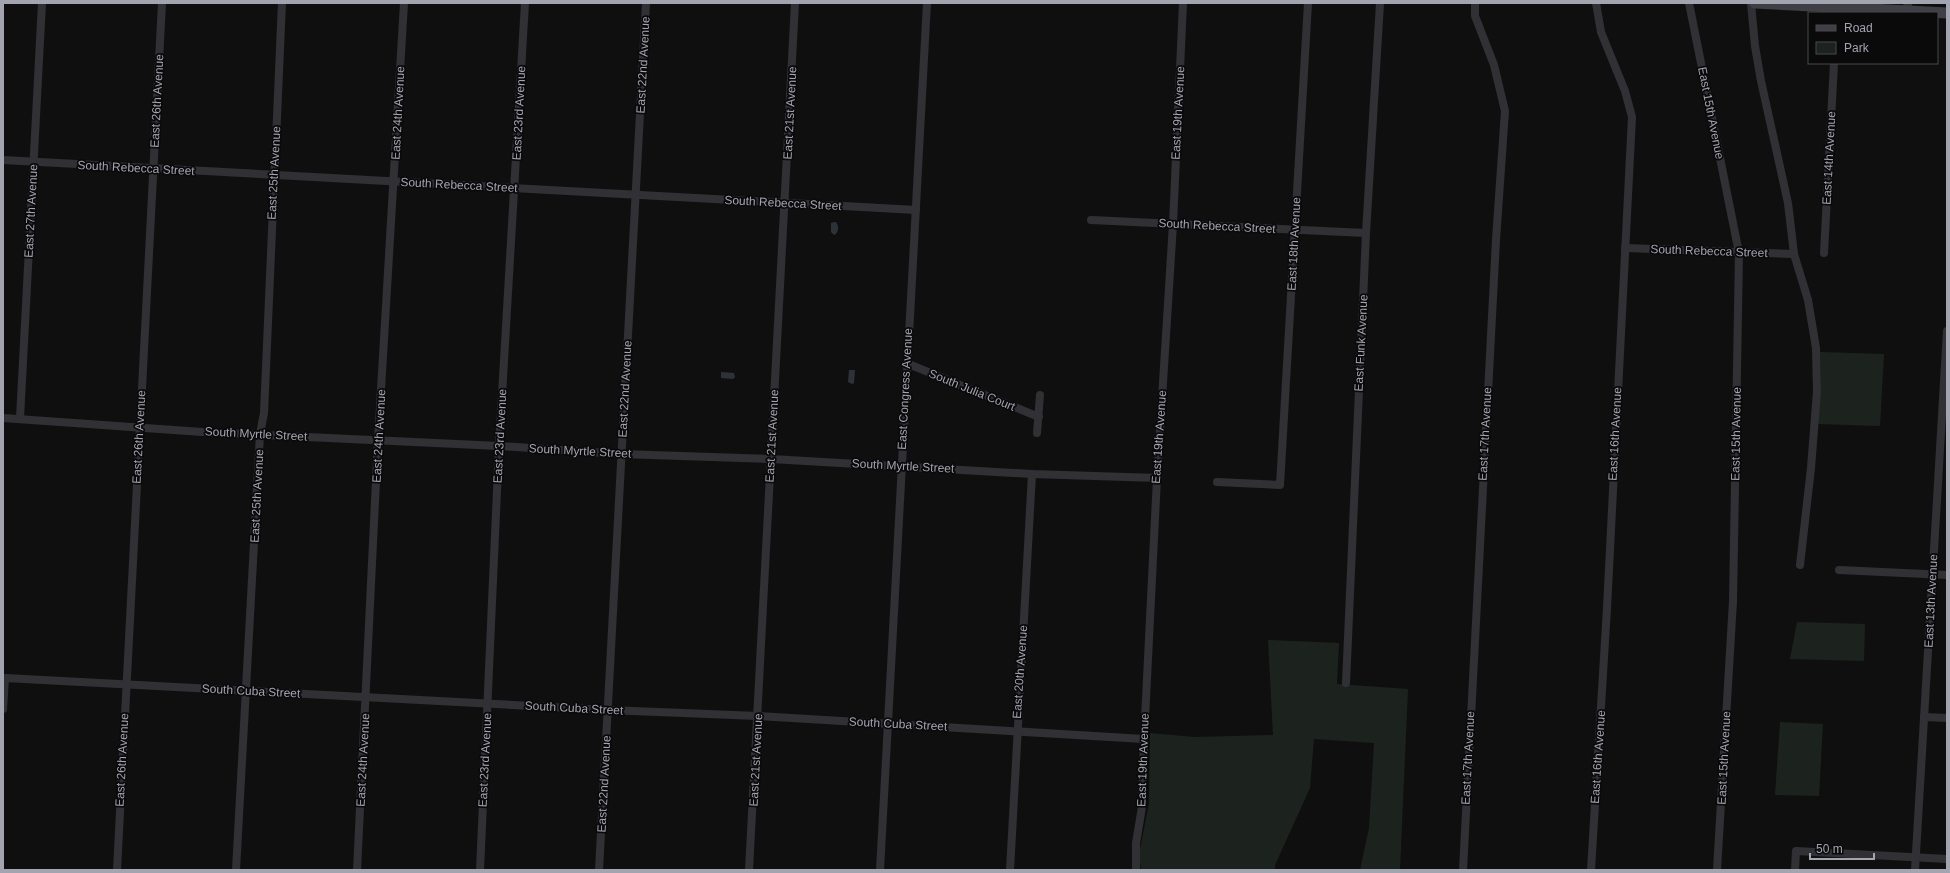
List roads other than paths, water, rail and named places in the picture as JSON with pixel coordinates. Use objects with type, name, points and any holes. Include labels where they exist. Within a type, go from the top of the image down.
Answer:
[{"type":"main road","points":[[1755,3],[1837,10],[1909,7],[1947,13]]},
{"type":"street","name":"East 27th Avenue","points":[[20,418],[42,3]]},
{"type":"street","name":"East 26th Avenue","points":[[117,870],[162,3]]},
{"type":"street","name":"East 25th Avenue","points":[[236,870],[260,434],[264,413],[282,3]]},
{"type":"street","name":"East 24th Avenue","points":[[357,870],[367,697],[378,440],[404,3]]},
{"type":"street","name":"East 23rd Avenue","points":[[480,870],[499,446],[525,3]]},
{"type":"street","name":"East 22nd Avenue","points":[[599,870],[646,3]]},
{"type":"street","name":"East 21st Avenue","points":[[750,870],[795,3]]},
{"type":"street","name":"East Congress Avenue","points":[[880,870],[902,466],[906,363],[927,3]]},
{"type":"street","name":"East 19th Avenue","points":[[1136,870],[1136,843],[1142,807],[1157,478],[1173,224],[1183,3]]},
{"type":"street","name":"East 18th Avenue","points":[[1218,482],[1280,485],[1308,3]]},
{"type":"street","name":"East Funk Avenue","points":[[1346,683],[1366,233],[1380,3]]},
{"type":"street","name":"East 17th Avenue","points":[[1462,870],[1495,256],[1505,111],[1494,65],[1475,16],[1475,3]]},
{"type":"street","name":"East 16th Avenue","points":[[1591,870],[1632,117],[1625,90],[1601,32],[1596,3]]},
{"type":"street","name":"East 15th Avenue","points":[[1689,3],[1739,253],[1733,601],[1717,870]]},
{"type":"street","points":[[1751,3],[1755,46],[1761,81],[1788,204],[1794,254],[1808,300],[1816,348],[1817,391],[1811,468],[1800,565]]},
{"type":"street","name":"East 14th Avenue","points":[[1824,253],[1834,64]]},
{"type":"street","name":"South Rebecca Street","points":[[3,160],[154,170],[916,210]]},
{"type":"street","name":"South Rebecca Street","points":[[1091,220],[1366,233]]},
{"type":"street","name":"South Rebecca Street","points":[[1625,248],[1794,254]]},
{"type":"street","name":"East 13th Avenue","points":[[1915,870],[1933,575],[1944,436],[1947,331]]},
{"type":"street","name":"South Julia Court","points":[[906,363],[1039,417]]},
{"type":"street","points":[[1037,432],[1040,395]]},
{"type":"street","name":"South Myrtle Street","points":[[3,418],[621,454],[771,459],[1032,474],[1157,478]]},
{"type":"street","name":"East 20th Avenue","points":[[1010,870],[1016,731],[1032,474]]},
{"type":"street","points":[[1839,570],[1947,575]]},
{"type":"street","name":"South Cuba Street","points":[[3,709],[5,678],[488,704],[758,716],[1144,739]]},
{"type":"street","points":[[1924,717],[1947,718]]},
{"type":"street","points":[[1795,870],[1796,851],[1947,859]]}]
